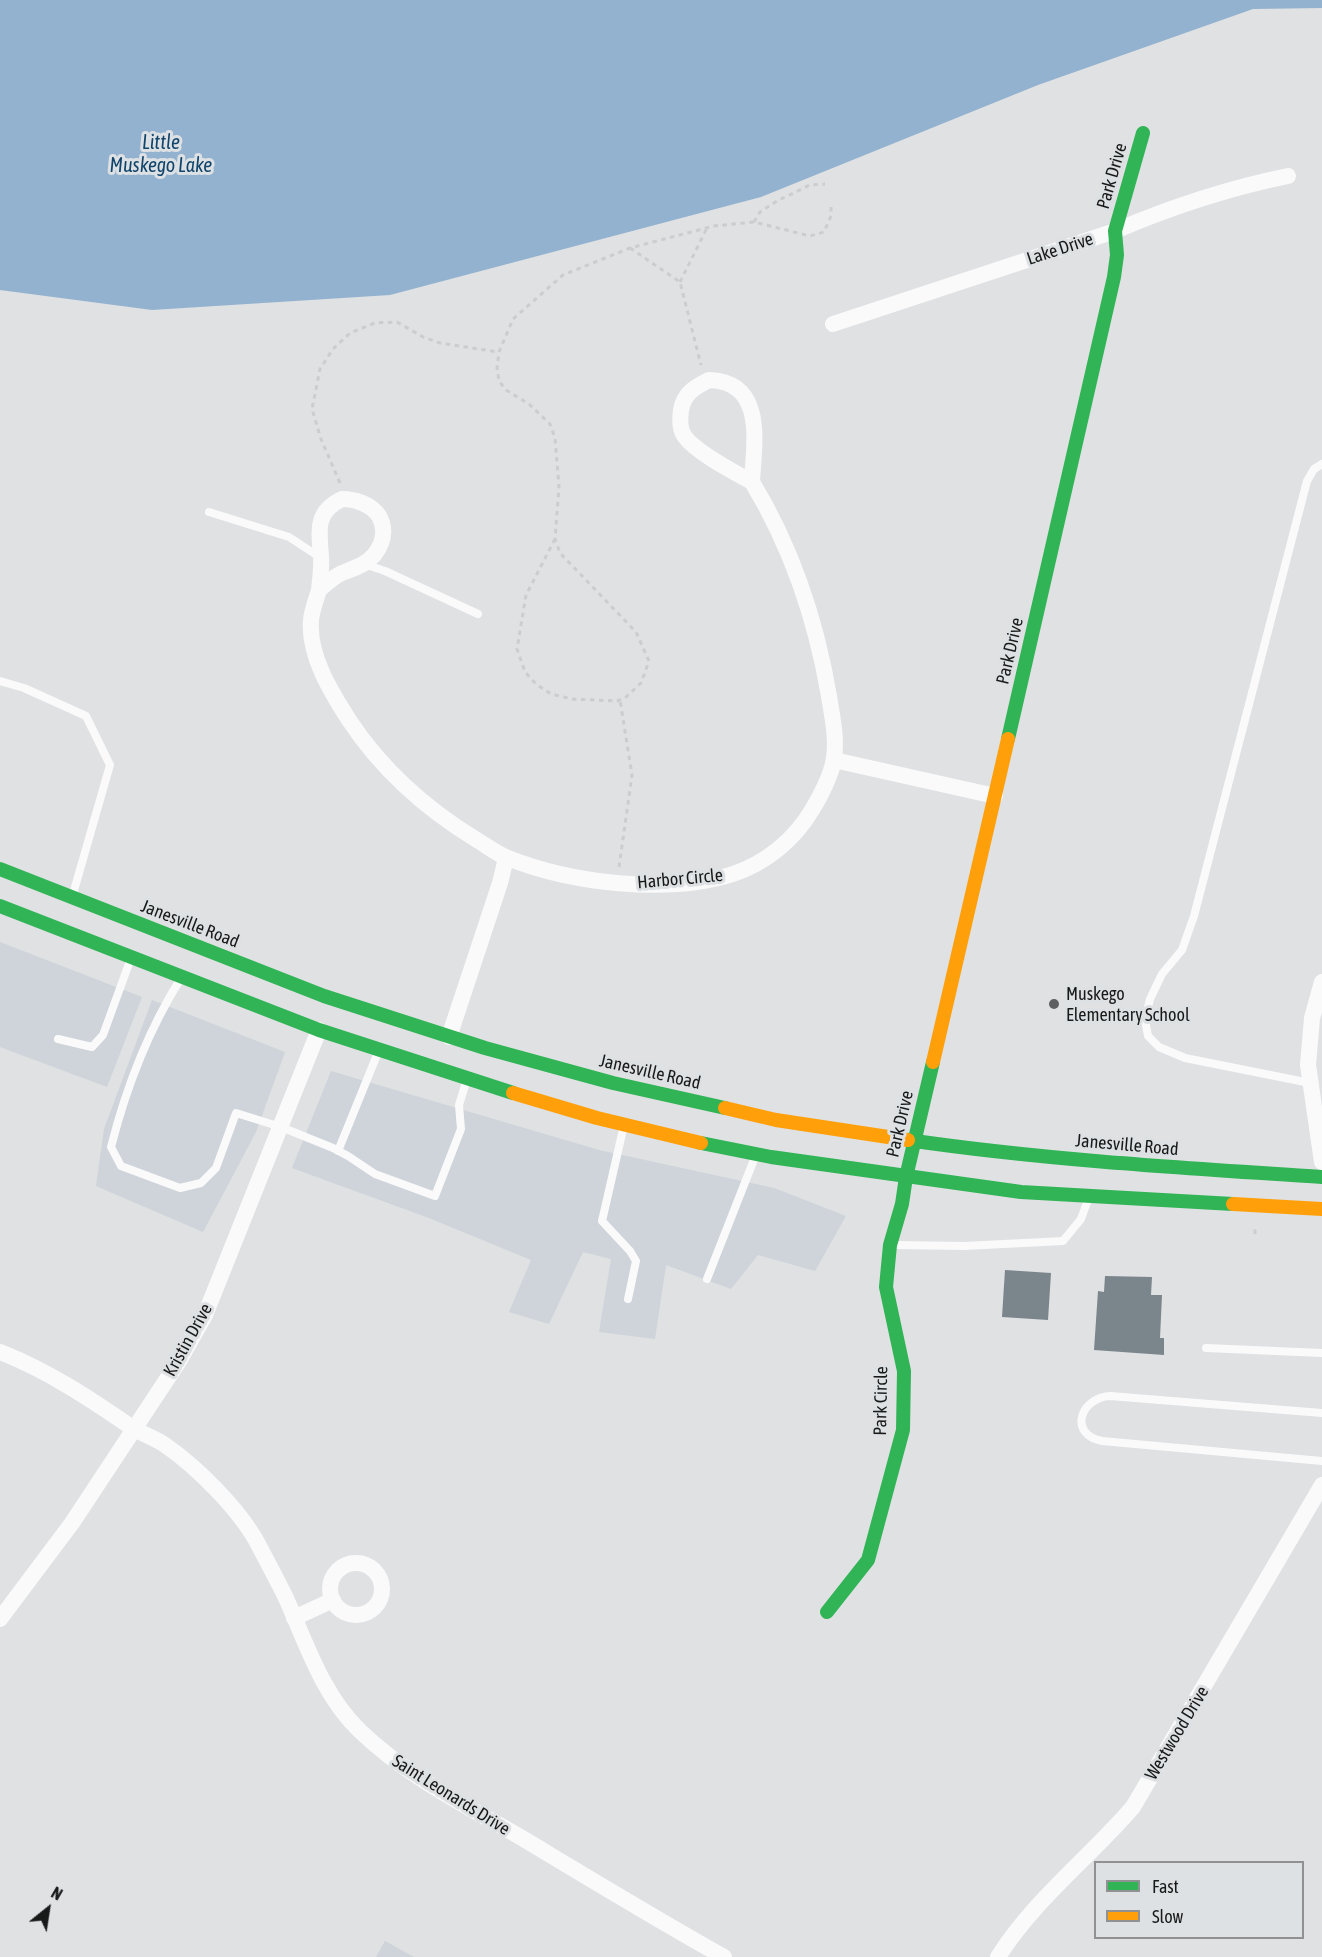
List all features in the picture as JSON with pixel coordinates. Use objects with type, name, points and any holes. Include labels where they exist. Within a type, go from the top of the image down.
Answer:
[{"type":"main road","name":"Park Drive","points":[[906,1178],[1114,277],[1117,255],[1115,231],[1143,133]]},
{"type":"main road","name":"Janesville Road","points":[[0,869],[131,957],[316,1023],[379,1050],[624,1125],[756,1154],[906,1178],[1021,1192],[1322,1209]]},
{"type":"main road","name":"Janesville Road","points":[[0,906],[67,914],[279,978],[331,999],[432,1032],[446,1042],[764,1117],[970,1149],[1180,1168],[1322,1177]]},
{"type":"main road","points":[[279,978],[305,1001]]},
{"type":"main road","points":[[316,1023],[370,1020],[432,1032]]},
{"type":"main road","points":[[446,1042],[477,1076],[492,1086]]},
{"type":"main road","points":[[363,1044],[426,1050]]},
{"type":"main road","name":"Park Circle","points":[[827,1612],[868,1560],[903,1430],[904,1371],[886,1287],[890,1245],[902,1204],[906,1178]]},
{"type":"street","name":"Lake Drive","points":[[832,324],[1115,231],[1150,216],[1229,191],[1288,176]]},
{"type":"street","points":[[705,382],[709,380],[727,383],[736,387],[749,401],[755,429],[752,482]]},
{"type":"street","name":"Harbor Circle","points":[[347,499],[342,498],[333,503],[324,513],[318,532],[321,559],[319,590],[311,620],[311,635],[319,665],[330,691],[363,741],[381,763],[430,809],[506,858],[555,873],[617,883],[650,884],[707,879],[733,874],[762,860],[786,843],[804,824],[819,798],[834,759],[834,730],[821,653],[805,597],[770,510],[752,482],[698,448],[685,437],[679,420],[683,402],[688,393],[705,382]]},
{"type":"street","points":[[319,590],[334,577],[373,557],[381,546],[382,523],[377,513],[353,499],[347,499]]},
{"type":"street","points":[[834,759],[995,796]]},
{"type":"street","points":[[446,1042],[500,883],[506,858]]},
{"type":"street","points":[[1321,990],[1311,1030],[1308,1065],[1322,1162]]},
{"type":"street","name":"Kristin Drive","points":[[0,1620],[72,1523],[178,1361],[205,1315],[280,1127],[316,1023]]},
{"type":"street","name":"Saint Leonards Drive","points":[[0,1352],[30,1364],[68,1384],[134,1429],[163,1443],[178,1454],[234,1510],[257,1541],[321,1678],[359,1730],[397,1764],[724,1957]]},
{"type":"street","name":"Westwood Drive","points":[[998,1957],[1009,1938],[1039,1902],[1133,1807],[1322,1485]]},
{"type":"street","points":[[294,1618],[333,1600]]},
{"type":"lane","points":[[1310,1083],[1185,1058],[1159,1047],[1148,1036],[1145,1020],[1150,999],[1162,974],[1182,950],[1194,916],[1307,481],[1314,468],[1322,464]]},
{"type":"lane","points":[[209,512],[289,537],[321,559]]},
{"type":"lane","points":[[363,564],[386,572],[478,614]]},
{"type":"lane","points":[[0,681],[24,688],[86,716],[110,765],[67,914]]},
{"type":"lane","points":[[58,1039],[92,1047],[103,1035],[131,957]]},
{"type":"lane","points":[[182,977],[160,1012],[119,1115],[111,1147],[121,1166],[180,1188],[201,1183],[216,1168],[236,1113],[280,1127],[338,1151],[375,1174],[435,1196],[461,1130],[459,1106],[467,1078]]},
{"type":"lane","points":[[338,1151],[379,1050]]},
{"type":"lane","points":[[624,1125],[602,1221],[630,1251],[636,1261],[628,1299]]},
{"type":"lane","points":[[707,1280],[756,1154]]},
{"type":"lane","points":[[890,1245],[964,1246],[1063,1241],[1081,1219],[1089,1196]]},
{"type":"lane","points":[[1206,1348],[1322,1353]]},
{"type":"lane","points":[[1322,1413],[1110,1396],[1100,1397],[1092,1402],[1082,1415],[1081,1421],[1086,1434],[1091,1439],[1102,1442],[1322,1461]]},
{"type":"path","points":[[754,222],[760,212],[777,201],[810,185],[825,184]]},
{"type":"path","points":[[555,539],[560,553],[636,632],[649,661],[641,683],[626,698],[596,702],[551,694],[536,684],[525,672],[517,649],[526,595],[555,539],[559,487],[555,438],[550,424],[529,405],[506,390],[499,381],[497,368],[499,352],[513,319],[563,274],[630,248],[707,228],[754,222],[810,237],[824,232],[831,216],[831,205]]},
{"type":"path","points":[[705,382],[680,282],[707,228]]},
{"type":"path","points":[[630,248],[680,282]]},
{"type":"path","points":[[347,499],[321,439],[312,409],[320,369],[333,349],[350,333],[375,323],[396,322],[423,337],[440,343],[499,352]]},
{"type":"path","points":[[617,883],[632,775],[620,700]]},
{"type":"shaded area","points":[[0,942],[142,997],[107,1087],[0,1047]]},
{"type":"shaded area","points":[[152,1000],[285,1052],[256,1132],[203,1232],[96,1186],[104,1129]]},
{"type":"shaded area","points":[[331,1071],[599,1150],[774,1188],[846,1216],[815,1271],[758,1255],[731,1289],[666,1265],[655,1339],[599,1332],[611,1259],[583,1252],[549,1324],[509,1312],[531,1260],[429,1218],[292,1168]]},
{"type":"shaded area","points":[[385,1941],[414,1957],[376,1957]]},
{"type":"water","name":"Little Muskego Lake","points":[[0,0],[1322,0],[1322,8],[1253,9],[1038,85],[761,197],[390,295],[152,310],[0,290]]},
{"type":"building","points":[[1005,1270],[1051,1273],[1048,1320],[1002,1317]]},
{"type":"building","points":[[1105,1276],[1152,1277],[1151,1295],[1162,1295],[1160,1338],[1164,1338],[1164,1355],[1094,1350],[1098,1291],[1104,1292]]},
{"type":"traffic: fast","points":[[1008,739],[1114,277],[1117,255],[1115,231],[1143,133]]},
{"type":"traffic: fast","points":[[0,869],[324,996],[485,1048],[613,1083],[725,1108]]},
{"type":"traffic: fast","points":[[0,906],[319,1030],[513,1093]]},
{"type":"traffic: fast","points":[[827,1612],[868,1560],[903,1430],[904,1371],[886,1287],[890,1245],[902,1204],[906,1177],[933,1062]]},
{"type":"traffic: fast","points":[[908,1140],[1063,1158],[1322,1177]]},
{"type":"traffic: fast","points":[[701,1143],[771,1157],[1021,1192],[1233,1204]]},
{"type":"traffic: slow","points":[[933,1062],[1008,739]]},
{"type":"traffic: slow","points":[[513,1093],[597,1118],[701,1143]]},
{"type":"traffic: slow","points":[[725,1108],[776,1120],[908,1140]]},
{"type":"traffic: slow","points":[[1233,1204],[1322,1209]]},
{"type":"place","name":"Muskego Elementary School","points":[[1054,1004]]}]
